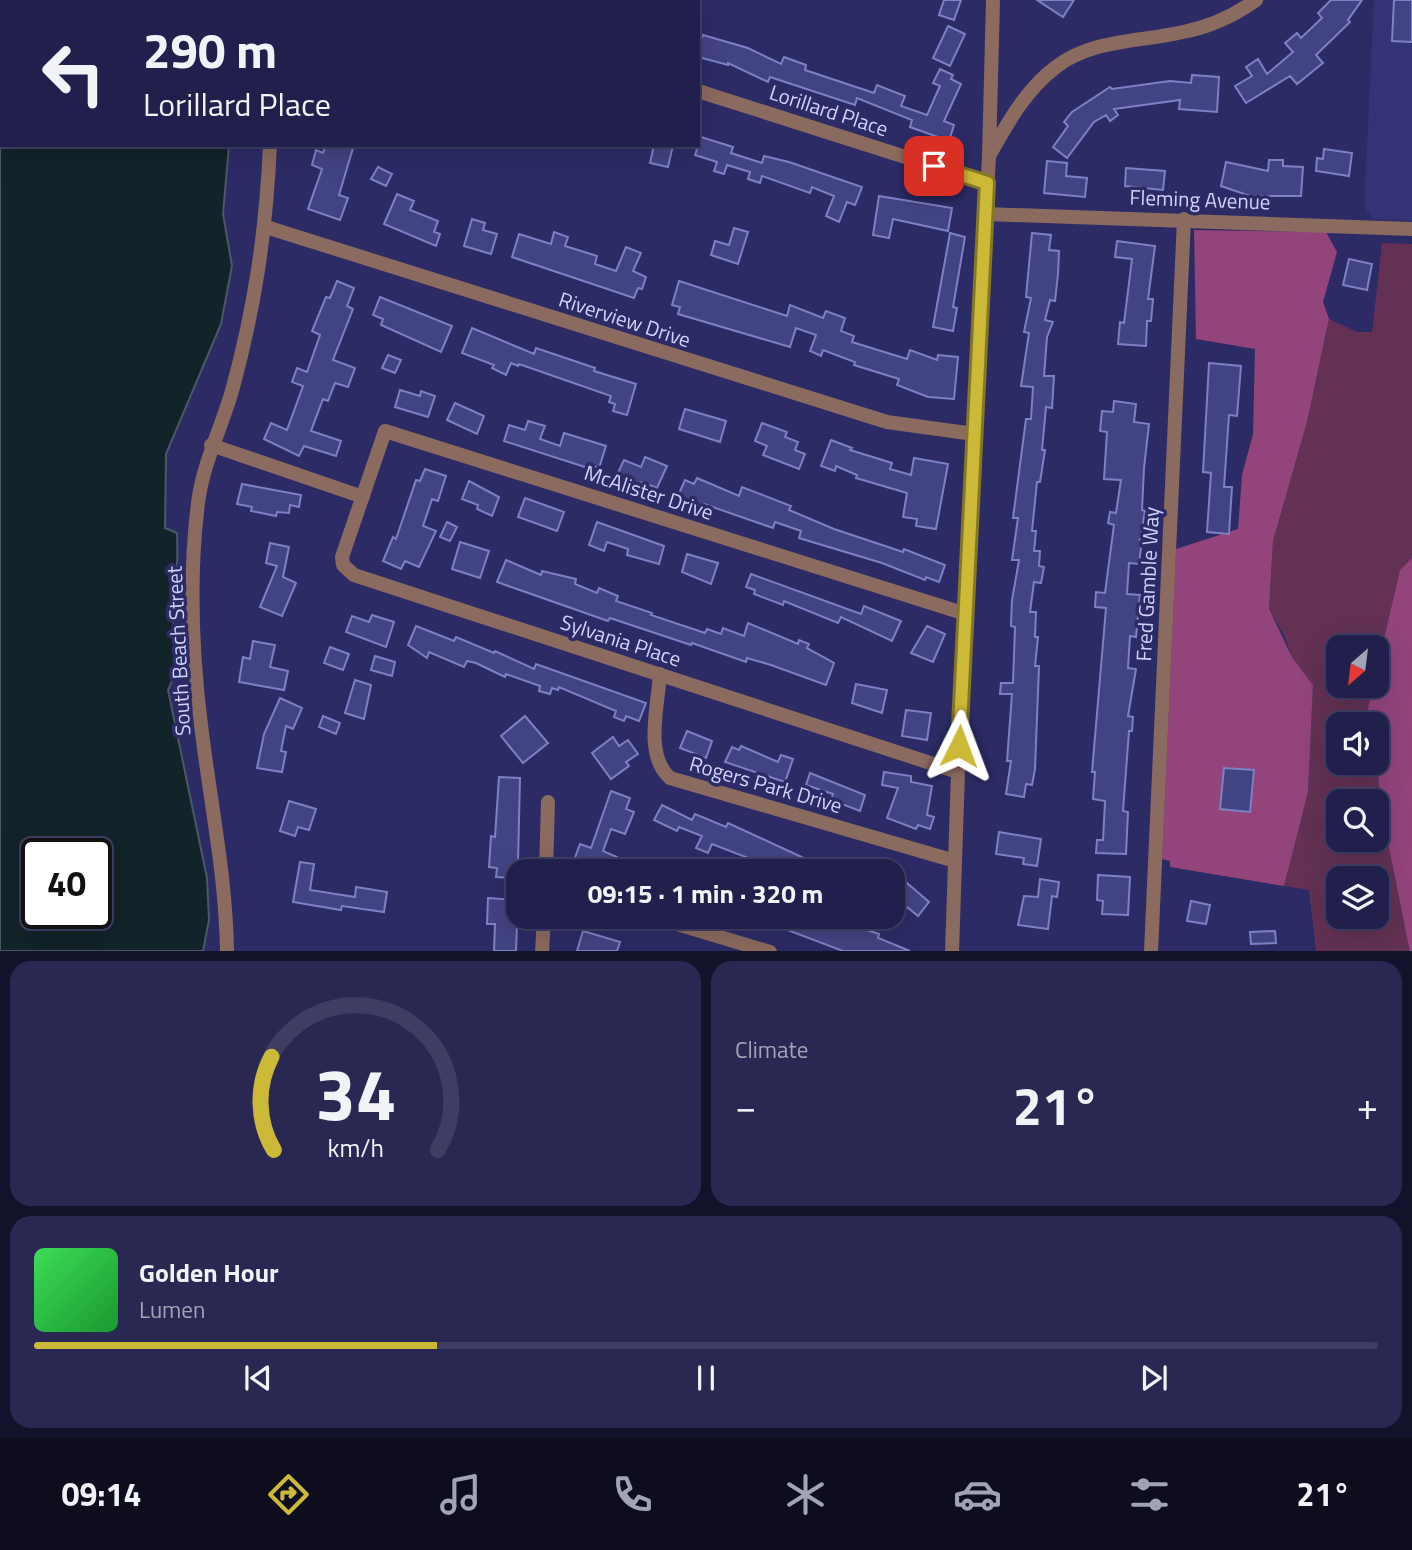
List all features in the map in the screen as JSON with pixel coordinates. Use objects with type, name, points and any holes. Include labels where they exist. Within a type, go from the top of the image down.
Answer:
[{"type":"street","points":[[952,951],[958,772],[989,156],[993,0]]},
{"type":"street","points":[[989,156],[1016,109],[1056,66],[1085,51],[1124,40],[1184,32],[1223,19],[1256,0]]},
{"type":"street","name":"Lorillard Place","points":[[700,92],[987,183]]},
{"type":"street","name":"South Beach Street","points":[[227,951],[226,903],[200,722],[192,585],[198,501],[211,445],[231,394],[240,359],[266,227],[270,147]]},
{"type":"street","name":"Fleming Avenue","points":[[985,214],[1412,229]]},
{"type":"street","name":"Fred Gamble Way","points":[[1151,951],[1184,219]]},
{"type":"street","name":"Riverview Drive","points":[[266,227],[887,422],[975,434]]},
{"type":"street","name":"McAlister Drive","points":[[363,497],[385,431],[966,614]]},
{"type":"street","points":[[211,445],[363,497]]},
{"type":"street","name":"Sylvania Place","points":[[363,497],[342,557],[343,565],[354,575],[958,772]]},
{"type":"street","name":"Rogers Park Drive","points":[[660,674],[655,748],[659,768],[670,778],[955,861]]},
{"type":"street","points":[[546,859],[548,802]]},
{"type":"street","points":[[542,951],[543,929]]},
{"type":"street","points":[[695,929],[770,951]]},
{"type":"shaded area","points":[[1374,0],[1412,0],[1412,221],[1372,219],[1364,205]]},
{"type":"shaded area","points":[[0,147],[229,147],[223,214],[232,266],[221,324],[166,454],[165,528],[177,533],[177,584],[173,625],[175,663],[168,690],[207,878],[209,920],[203,951],[0,951]]},
{"type":"shaded area","points":[[1194,230],[1326,232],[1337,252],[1323,302],[1329,319],[1307,422],[1273,541],[1269,609],[1292,657],[1313,685],[1308,792],[1284,886],[1170,867],[1170,861],[1162,859],[1176,549],[1238,529],[1242,475],[1253,434],[1255,349],[1196,339]]},
{"type":"shaded area","points":[[1382,243],[1412,244],[1412,558],[1400,570],[1385,635],[1326,635],[1326,698],[1370,698],[1368,712],[1326,712],[1326,775],[1378,775],[1380,789],[1326,789],[1326,852],[1389,852],[1389,849],[1410,951],[1316,951],[1309,890],[1284,886],[1308,792],[1313,685],[1292,657],[1284,635],[1269,610],[1273,541],[1307,422],[1329,319],[1357,332],[1372,332]]},
{"type":"shaded area","points":[[1412,558],[1412,951],[1410,951],[1389,848],[1389,789],[1380,789],[1378,775],[1389,775],[1389,712],[1368,712],[1368,708],[1370,698],[1390,698],[1390,635],[1385,635],[1400,570]]},
{"type":"building","points":[[944,0],[961,0],[954,20],[939,15]]},
{"type":"building","points":[[1037,0],[1074,0],[1063,17]]},
{"type":"building","points":[[1331,0],[1362,0],[1348,20],[1350,22],[1316,55],[1323,63],[1297,84],[1290,76],[1246,103],[1235,86],[1252,76],[1246,67],[1258,59],[1267,74],[1293,52],[1285,43],[1297,33],[1301,38],[1322,18],[1318,13]]},
{"type":"building","points":[[1394,0],[1412,0],[1412,42],[1392,41]]},
{"type":"building","points":[[948,26],[965,34],[950,66],[933,58]]},
{"type":"building","points":[[703,35],[748,48],[781,64],[784,57],[806,65],[805,70],[874,93],[877,85],[905,96],[901,106],[927,115],[940,86],[933,83],[940,69],[953,75],[951,79],[961,84],[944,121],[954,125],[949,141],[910,127],[912,120],[857,98],[855,105],[770,77],[768,82],[728,63],[700,58],[700,40]]},
{"type":"building","points":[[1192,75],[1219,77],[1217,112],[1179,109],[1180,100],[1114,109],[1118,115],[1110,121],[1106,115],[1094,122],[1067,158],[1053,147],[1068,126],[1064,122],[1072,112],[1110,87],[1112,89],[1170,81],[1191,83]]},
{"type":"building","points":[[701,137],[733,147],[731,153],[762,163],[764,156],[789,162],[862,187],[855,205],[847,202],[839,222],[826,216],[834,196],[812,187],[810,193],[762,176],[760,183],[748,179],[750,172],[727,165],[724,174],[714,171],[717,162],[695,155],[700,147]]},
{"type":"building","points":[[325,147],[353,148],[339,195],[348,198],[340,220],[308,209],[322,169],[312,165],[316,150],[323,153]]},
{"type":"building","points":[[654,147],[673,147],[668,167],[650,163]]},
{"type":"building","points":[[1324,149],[1352,153],[1349,176],[1316,171],[1317,158],[1323,159]]},
{"type":"building","points":[[1269,160],[1283,160],[1283,166],[1303,167],[1301,196],[1250,196],[1221,186],[1226,162],[1268,171]]},
{"type":"building","points":[[1047,161],[1067,163],[1066,176],[1087,178],[1085,197],[1044,193]]},
{"type":"building","points":[[378,167],[392,174],[386,186],[371,179]]},
{"type":"building","points":[[1126,168],[1165,171],[1163,190],[1125,186]]},
{"type":"building","points":[[397,194],[414,201],[410,210],[438,221],[434,232],[440,234],[436,246],[384,224]]},
{"type":"building","points":[[879,196],[952,208],[948,231],[893,219],[889,238],[873,235]]},
{"type":"building","points":[[472,219],[485,223],[483,230],[497,234],[491,254],[464,246]]},
{"type":"building","points":[[734,228],[748,232],[738,264],[711,255],[715,241],[729,245]]},
{"type":"building","points":[[554,232],[568,237],[565,246],[597,256],[595,264],[616,271],[626,247],[641,253],[633,271],[646,277],[642,289],[638,288],[634,298],[512,257],[519,234],[551,244]]},
{"type":"building","points":[[950,233],[965,237],[953,307],[957,308],[953,331],[933,327]]},
{"type":"building","points":[[1032,233],[1051,235],[1049,250],[1059,251],[1055,301],[1050,300],[1045,320],[1053,322],[1047,337],[1044,376],[1054,376],[1052,408],[1046,407],[1042,450],[1045,450],[1040,482],[1037,482],[1032,531],[1036,531],[1034,551],[1040,551],[1039,566],[1044,567],[1041,583],[1034,582],[1030,612],[1036,612],[1035,637],[1038,637],[1035,666],[1039,666],[1035,769],[1032,785],[1026,784],[1024,797],[1006,794],[1011,761],[1007,761],[1012,694],[1000,694],[1001,683],[1013,683],[1015,627],[1011,626],[1012,600],[1019,560],[1012,560],[1018,518],[1013,518],[1026,419],[1031,419],[1033,387],[1021,386],[1029,333],[1024,332],[1031,298],[1026,297]]},
{"type":"building","points":[[1117,241],[1155,246],[1148,299],[1153,299],[1151,321],[1147,321],[1146,346],[1118,344],[1120,322],[1124,323],[1132,259],[1115,257]]},
{"type":"building","points":[[1349,259],[1372,264],[1367,290],[1343,285]]},
{"type":"building","points":[[337,281],[354,288],[347,306],[353,309],[333,360],[355,368],[348,387],[335,383],[328,401],[323,399],[311,431],[341,441],[336,456],[304,446],[299,456],[264,439],[271,423],[287,430],[303,386],[292,382],[297,368],[307,372],[320,335],[312,331],[326,297],[330,298]]},
{"type":"building","points":[[679,281],[787,316],[790,305],[823,318],[826,311],[845,318],[841,331],[854,336],[852,342],[907,359],[910,350],[937,360],[938,355],[958,357],[954,399],[928,397],[897,385],[899,379],[854,365],[855,362],[823,350],[821,356],[810,351],[816,335],[796,328],[790,347],[678,314],[680,307],[672,305]]},
{"type":"building","points":[[380,297],[452,326],[441,352],[381,325],[383,319],[373,315]]},
{"type":"building","points":[[472,328],[534,354],[536,348],[636,384],[627,415],[613,411],[615,404],[609,402],[611,396],[519,364],[518,366],[511,363],[506,375],[492,368],[494,365],[462,353]]},
{"type":"building","points":[[388,355],[401,360],[395,373],[382,368]]},
{"type":"building","points":[[1209,363],[1241,366],[1237,416],[1229,415],[1224,487],[1232,487],[1229,534],[1207,532],[1211,473],[1203,472]]},
{"type":"building","points":[[400,390],[420,396],[421,391],[435,396],[428,417],[395,407]]},
{"type":"building","points":[[1114,401],[1136,404],[1134,422],[1149,424],[1142,510],[1145,511],[1139,564],[1129,563],[1127,594],[1140,595],[1136,637],[1130,636],[1128,668],[1136,669],[1128,716],[1133,717],[1132,731],[1129,731],[1123,811],[1128,812],[1126,854],[1096,853],[1097,840],[1103,840],[1105,801],[1093,799],[1095,772],[1092,772],[1106,608],[1095,607],[1096,592],[1105,593],[1114,525],[1108,523],[1110,512],[1116,513],[1121,480],[1104,479],[1107,432],[1100,431],[1102,411],[1113,412]]},
{"type":"building","points":[[455,403],[484,416],[477,434],[447,420]]},
{"type":"building","points":[[685,409],[726,421],[720,442],[679,429]]},
{"type":"building","points":[[528,421],[545,426],[540,439],[560,446],[564,433],[606,446],[599,468],[589,465],[588,468],[504,441],[509,425],[525,430]]},
{"type":"building","points":[[762,423],[787,432],[785,437],[798,442],[795,450],[805,454],[799,469],[763,455],[767,446],[755,441]]},
{"type":"building","points":[[831,440],[852,448],[850,450],[892,463],[890,469],[911,475],[914,458],[948,464],[936,529],[916,526],[917,519],[903,517],[907,493],[856,478],[857,475],[836,466],[835,471],[821,466]]},
{"type":"building","points":[[645,457],[667,466],[657,488],[642,482],[640,487],[616,477],[624,460],[641,467]]},
{"type":"building","points":[[425,469],[446,476],[438,501],[432,499],[423,526],[436,531],[419,567],[405,561],[401,569],[383,561],[393,537],[396,539],[416,480],[420,481]]},
{"type":"building","points":[[697,478],[739,496],[742,487],[791,506],[789,510],[834,529],[903,552],[904,549],[945,565],[939,582],[926,577],[925,580],[882,563],[799,538],[801,531],[775,522],[773,528],[704,504],[702,509],[677,498],[685,480],[694,484]]},
{"type":"building","points":[[469,481],[499,497],[492,516],[477,509],[478,505],[462,499]]},
{"type":"building","points":[[242,484],[301,495],[299,507],[290,505],[289,513],[277,512],[276,516],[251,511],[252,507],[237,504]]},
{"type":"building","points":[[525,498],[564,512],[557,531],[518,517]]},
{"type":"building","points":[[447,522],[457,527],[450,541],[440,537]]},
{"type":"building","points":[[597,522],[664,546],[659,564],[627,555],[628,549],[607,542],[604,551],[589,545]]},
{"type":"building","points":[[460,542],[489,551],[480,578],[452,569]]},
{"type":"building","points":[[270,543],[289,547],[283,577],[296,583],[282,616],[260,607],[277,566],[266,563]]},
{"type":"building","points":[[687,554],[718,563],[711,584],[682,572]]},
{"type":"building","points":[[506,560],[541,575],[542,571],[576,579],[575,584],[597,593],[599,588],[618,596],[616,601],[705,633],[707,629],[721,634],[723,628],[744,636],[748,623],[798,644],[799,640],[809,644],[807,648],[834,663],[826,685],[771,665],[747,658],[746,662],[610,618],[608,621],[497,582]]},
{"type":"building","points":[[751,574],[861,614],[864,606],[901,621],[892,641],[841,617],[838,623],[784,601],[783,605],[754,594],[755,590],[746,587]]},
{"type":"building","points":[[372,615],[394,622],[386,647],[346,632],[352,616],[369,622]]},
{"type":"building","points":[[416,626],[454,641],[456,637],[494,653],[495,651],[534,669],[536,664],[646,703],[639,721],[626,716],[624,721],[614,717],[616,711],[559,687],[558,690],[552,688],[550,694],[539,691],[540,686],[506,674],[505,677],[476,663],[467,661],[464,667],[429,652],[427,658],[408,645]]},
{"type":"building","points":[[927,626],[945,634],[933,662],[911,653]]},
{"type":"building","points":[[253,641],[275,645],[270,667],[288,671],[284,690],[239,682],[243,657],[250,659]]},
{"type":"building","points":[[330,647],[349,654],[343,670],[324,663]]},
{"type":"building","points":[[375,656],[395,662],[392,676],[371,670]]},
{"type":"building","points":[[355,680],[371,685],[364,719],[345,713]]},
{"type":"building","points":[[856,684],[887,690],[882,713],[852,703]]},
{"type":"building","points":[[280,698],[302,708],[293,729],[286,726],[281,751],[286,752],[282,772],[257,768],[264,734]]},
{"type":"building","points":[[906,710],[931,713],[927,740],[902,736]]},
{"type":"building","points":[[323,716],[340,723],[336,734],[319,727]]},
{"type":"building","points":[[525,716],[548,743],[523,763],[501,736]]},
{"type":"building","points":[[687,731],[712,741],[706,758],[680,748]]},
{"type":"building","points":[[613,737],[619,746],[628,740],[638,754],[626,762],[629,766],[611,779],[592,753]]},
{"type":"building","points":[[741,746],[778,762],[781,755],[793,759],[785,782],[725,762],[732,747],[739,750]]},
{"type":"building","points":[[1224,768],[1254,770],[1250,812],[1220,809]]},
{"type":"building","points":[[884,772],[911,776],[911,782],[932,786],[927,815],[934,817],[930,829],[918,825],[916,829],[887,818],[898,788],[882,785]]},
{"type":"building","points":[[810,773],[865,795],[860,811],[831,800],[833,794],[806,785]]},
{"type":"building","points":[[499,777],[520,778],[518,859],[506,859],[506,877],[496,877],[497,868],[489,867],[491,836],[495,837]]},
{"type":"building","points":[[611,791],[630,798],[626,809],[634,812],[625,834],[611,829],[603,851],[616,859],[574,859],[580,844],[591,848]]},
{"type":"building","points":[[289,801],[316,809],[309,830],[298,827],[295,836],[280,831]]},
{"type":"building","points":[[662,805],[692,820],[695,814],[726,827],[728,823],[806,859],[751,859],[712,844],[708,853],[696,848],[702,836],[679,827],[677,831],[654,820]]},
{"type":"building","points":[[999,832],[1041,839],[1037,866],[1023,864],[1024,858],[996,854]]},
{"type":"building","points":[[300,862],[314,864],[310,890],[355,897],[356,887],[387,892],[384,912],[342,906],[341,910],[293,902]]},
{"type":"building","points":[[1098,875],[1130,877],[1128,915],[1102,914],[1103,901],[1097,900]]},
{"type":"building","points":[[1040,879],[1059,882],[1057,897],[1052,896],[1048,929],[1018,925],[1024,896],[1038,897]]},
{"type":"building","points":[[907,883],[929,902],[918,916],[907,907],[905,909]]},
{"type":"building","points":[[488,898],[506,899],[506,929],[517,929],[516,951],[494,951],[495,924],[487,924]]},
{"type":"building","points":[[1191,901],[1210,905],[1206,924],[1187,921]]},
{"type":"building","points":[[785,929],[864,929],[910,951],[843,951]]},
{"type":"building","points":[[583,931],[620,942],[617,951],[577,951]]},
{"type":"building","points":[[1275,931],[1276,943],[1251,944],[1250,932]]},
{"type":"route","points":[[934,166],[987,183],[959,746]]}]
